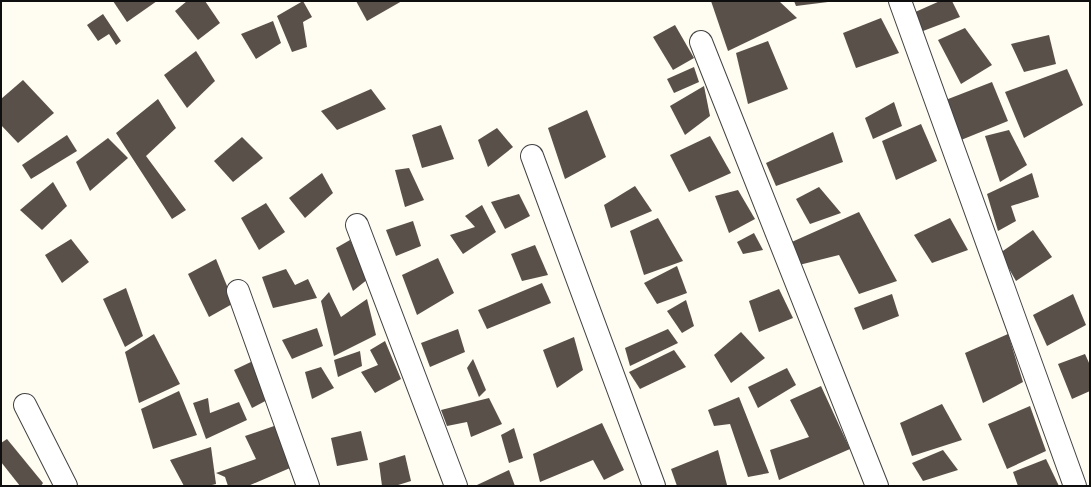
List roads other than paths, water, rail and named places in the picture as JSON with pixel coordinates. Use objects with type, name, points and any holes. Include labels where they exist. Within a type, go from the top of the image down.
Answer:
[{"type":"street","points":[[900,1],[1075,486]]},
{"type":"street","points":[[701,42],[877,486]]},
{"type":"street","points":[[532,156],[654,486]]},
{"type":"street","points":[[357,225],[456,486]]},
{"type":"street","points":[[238,292],[308,486]]},
{"type":"street","points":[[25,405],[66,486]]}]
